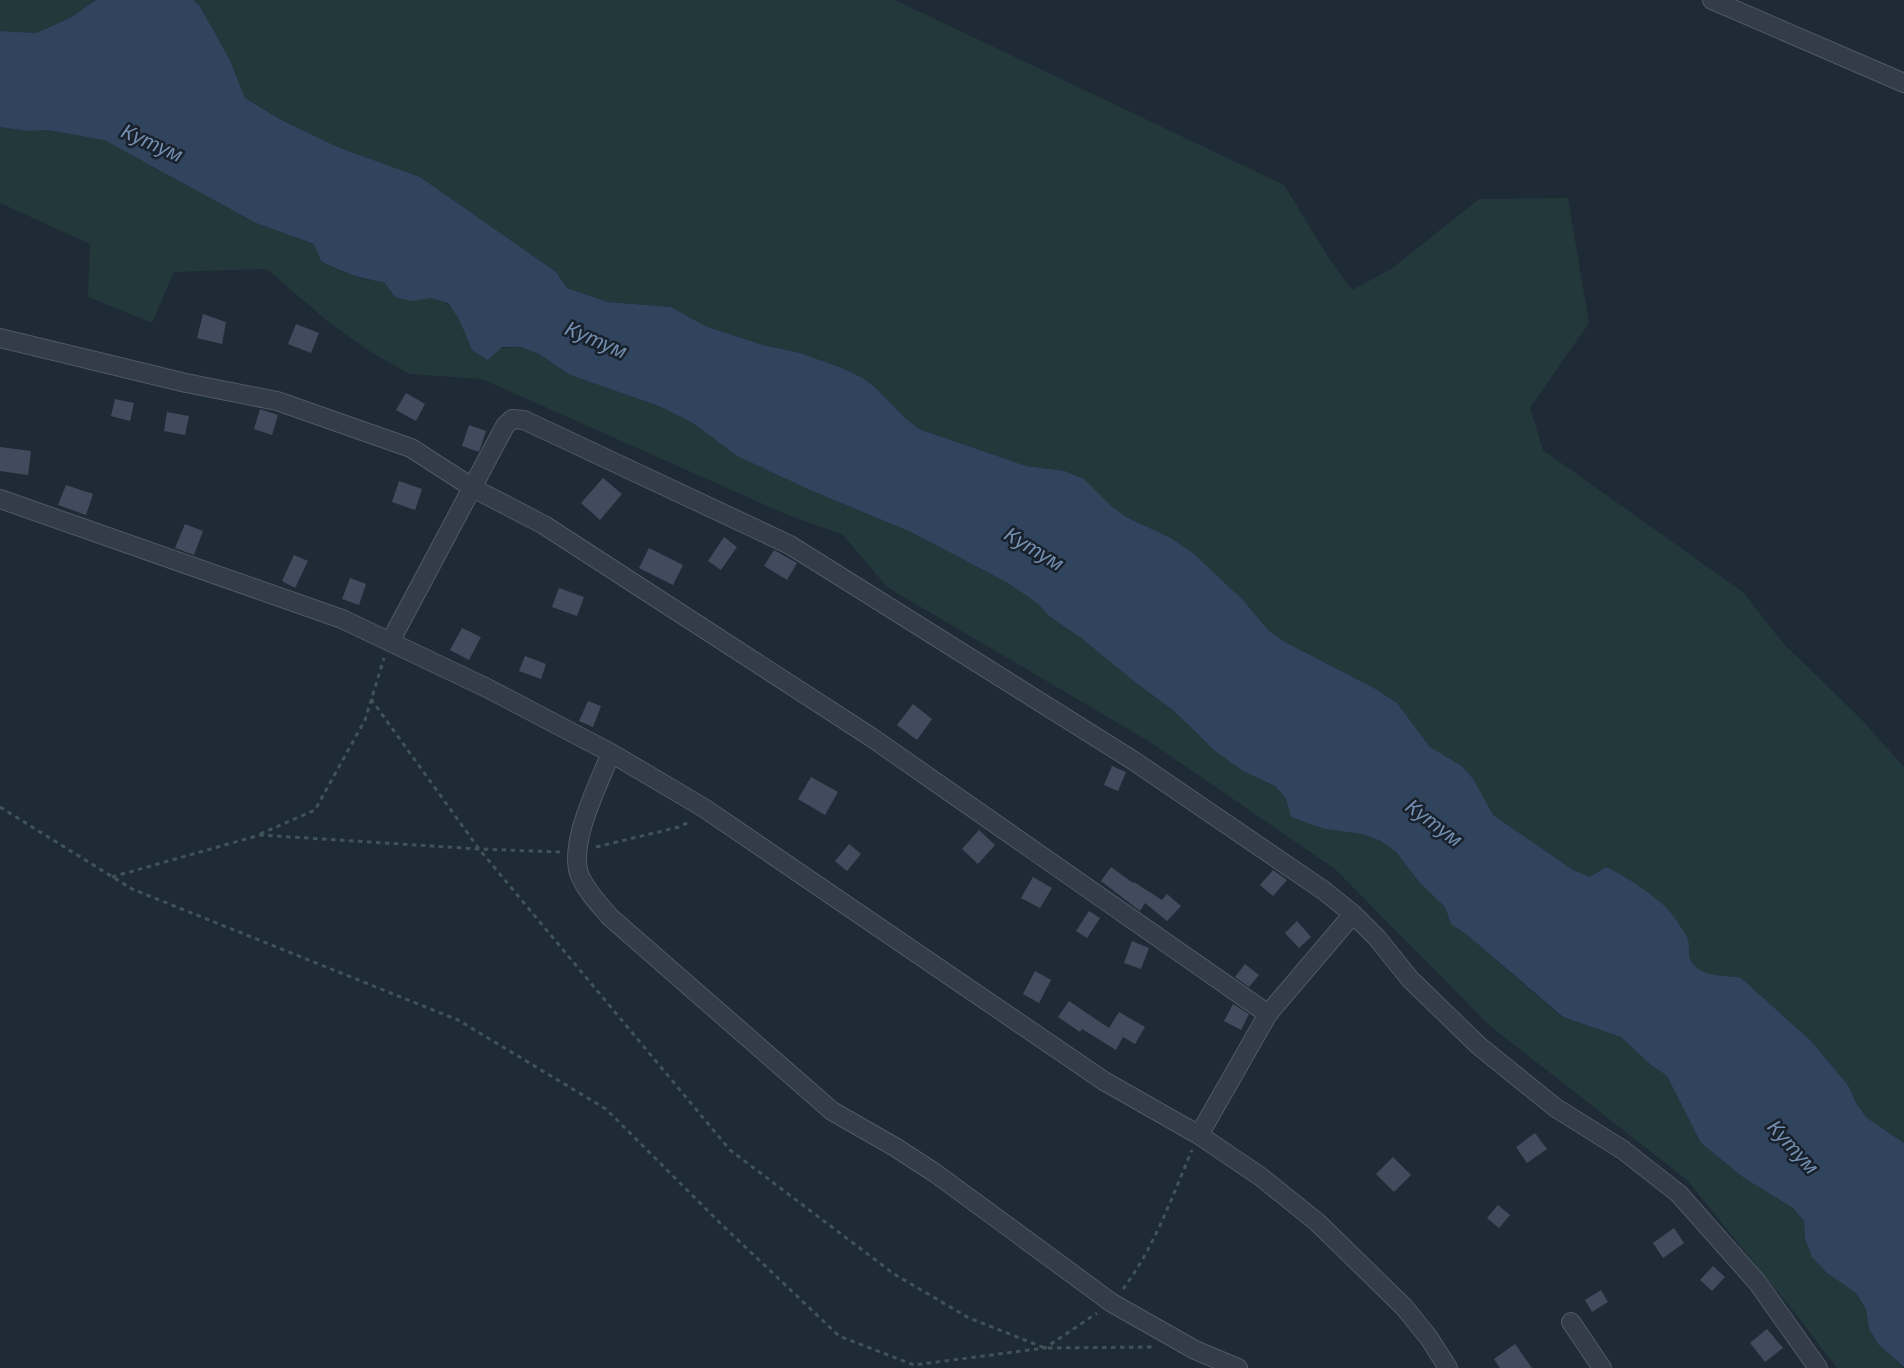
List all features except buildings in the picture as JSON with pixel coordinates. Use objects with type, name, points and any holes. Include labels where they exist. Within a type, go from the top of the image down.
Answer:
[{"type":"street","points":[[1712,0],[1904,83]]},
{"type":"street","points":[[0,338],[277,401],[411,448],[474,488],[544,525],[871,737],[1268,1014]]},
{"type":"street","points":[[390,642],[505,426],[512,419],[524,420],[790,545],[1134,761],[1323,890],[1353,914],[1377,938],[1410,979],[1479,1046],[1556,1108],[1623,1150],[1679,1194],[1757,1282],[1818,1368]]},
{"type":"street","points":[[0,499],[342,619],[487,688],[611,753],[704,808],[1104,1081],[1199,1135],[1261,1177],[1317,1222],[1404,1307],[1429,1338],[1448,1368]]},
{"type":"street","points":[[611,753],[581,828],[576,852],[579,874],[589,892],[610,917],[832,1111],[935,1173],[1112,1303],[1195,1350],[1238,1368]]},
{"type":"street","points":[[1199,1135],[1268,1014],[1353,914]]},
{"type":"street","points":[[1570,1322],[1602,1368]]},
{"type":"path","points":[[244,842],[315,810],[365,720],[390,642]]},
{"type":"path","points":[[371,699],[479,849],[730,1150],[894,1274],[969,1318],[1045,1348]]},
{"type":"path","points":[[0,807],[132,889],[458,1020],[606,1109],[720,1223],[839,1336],[914,1365],[1045,1348],[1159,1347]]},
{"type":"path","points":[[112,877],[260,835],[479,849],[576,852],[679,827],[694,819],[704,808]]},
{"type":"path","points":[[1045,1348],[1112,1303],[1135,1274],[1199,1135]]},
{"type":"green space","points":[[0,0],[96,0],[70,18],[36,33],[0,31]]},
{"type":"green space","points":[[193,0],[895,0],[1284,185],[1330,260],[1352,290],[1391,269],[1479,199],[1568,198],[1589,323],[1530,408],[1543,450],[1744,593],[1782,642],[1861,719],[1904,767],[1904,1143],[1867,1118],[1856,1103],[1848,1085],[1810,1040],[1740,977],[1712,975],[1699,970],[1690,960],[1688,940],[1590,877],[1573,870],[1492,815],[1474,780],[1462,766],[1430,747],[1397,703],[1374,688],[1281,640],[1267,629],[1244,601],[1193,553],[1169,537],[1128,518],[1111,506],[1084,479],[1065,471],[1026,466],[919,429],[877,389],[863,378],[842,368],[800,353],[763,345],[705,326],[671,307],[609,302],[567,288],[556,272],[420,177],[340,148],[281,120],[245,98],[230,60],[199,5]]},
{"type":"green space","points":[[0,127],[29,131],[47,130],[104,140],[256,223],[314,244],[321,261],[340,271],[367,280],[384,282],[412,301],[424,298],[440,300],[447,304],[458,317],[472,350],[520,347],[539,354],[570,375],[659,406],[693,423],[737,456],[810,490],[911,532],[1008,583],[1037,603],[1049,616],[1173,710],[1215,751],[1243,771],[1275,786],[1286,798],[1325,829],[1362,834],[1381,841],[1396,852],[1420,883],[1445,907],[1451,924],[1466,934],[1562,1017],[1621,1037],[1651,1065],[1667,1076],[1701,1143],[1744,1178],[1793,1208],[1804,1221],[1805,1239],[1827,1273],[1856,1293],[1866,1309],[1869,1329],[1879,1345],[1904,1368],[1837,1368],[1687,1180],[1489,1025],[1335,869],[1150,742],[887,587],[842,534],[790,516],[482,379],[410,374],[372,353],[327,321],[267,269],[174,272],[152,323],[88,297],[90,244],[0,203]]},
{"type":"water","name":"Кутум","points":[[96,0],[193,0],[199,5],[230,60],[245,98],[281,120],[340,148],[420,177],[556,272],[567,288],[608,302],[671,307],[705,326],[763,345],[800,353],[842,368],[863,378],[877,389],[919,429],[1026,466],[1065,471],[1084,479],[1111,506],[1128,518],[1169,537],[1193,553],[1244,601],[1267,629],[1281,640],[1374,688],[1397,703],[1430,747],[1462,766],[1474,780],[1493,815],[1573,870],[1590,877],[1606,867],[1650,894],[1671,913],[1683,930],[1688,940],[1689,957],[1694,965],[1712,974],[1740,977],[1810,1040],[1848,1085],[1856,1103],[1867,1118],[1904,1143],[1904,1367],[1879,1345],[1869,1329],[1866,1309],[1856,1293],[1827,1273],[1812,1257],[1805,1239],[1804,1221],[1793,1208],[1744,1178],[1701,1143],[1667,1076],[1651,1065],[1621,1037],[1563,1017],[1466,934],[1451,924],[1445,907],[1420,883],[1396,852],[1381,841],[1362,834],[1325,829],[1291,817],[1286,798],[1275,786],[1243,771],[1215,751],[1173,710],[1049,616],[1037,603],[1008,583],[911,532],[810,490],[737,456],[693,423],[659,406],[570,375],[539,354],[520,347],[502,347],[488,360],[472,350],[459,319],[448,303],[431,298],[412,301],[395,297],[384,282],[351,274],[321,261],[314,244],[256,223],[104,140],[47,130],[29,131],[0,127],[0,31],[36,33],[70,18]]}]
